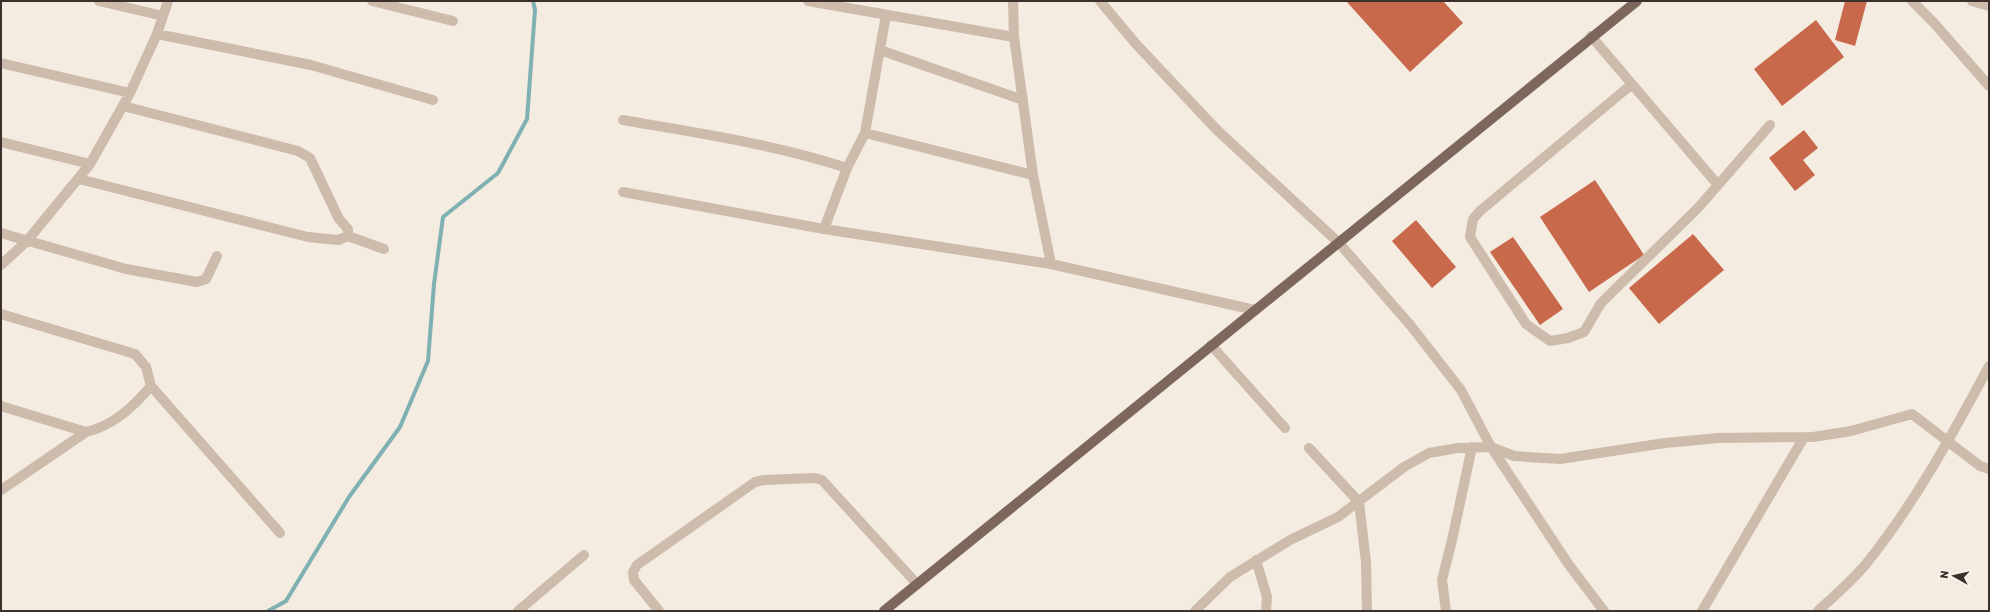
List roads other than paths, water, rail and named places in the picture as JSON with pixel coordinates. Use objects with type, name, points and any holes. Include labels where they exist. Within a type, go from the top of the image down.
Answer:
[{"type":"main road","points":[[884,611],[1211,345],[1480,130],[1591,36],[1637,1]]},
{"type":"street","points":[[99,1],[163,16]]},
{"type":"street","points":[[1,265],[27,241],[90,164],[130,93],[157,34],[168,1]]},
{"type":"street","points":[[372,1],[453,21]]},
{"type":"street","points":[[808,1],[1014,37]]},
{"type":"street","points":[[1013,1],[1014,37],[1033,175],[1051,264]]},
{"type":"street","points":[[1100,1],[1136,44],[1217,130],[1339,243],[1411,326],[1461,390],[1491,447],[1569,564],[1604,611]]},
{"type":"street","points":[[1912,1],[1934,23],[1989,86]]},
{"type":"street","points":[[1972,1],[1989,6]]},
{"type":"street","points":[[824,229],[847,168],[865,133],[886,15]]},
{"type":"street","points":[[157,34],[311,65],[433,100]]},
{"type":"street","points":[[1591,36],[1718,185]]},
{"type":"street","points":[[880,50],[1023,100]]},
{"type":"street","points":[[1,63],[130,93]]},
{"type":"street","points":[[1632,84],[1472,219],[1470,237],[1526,324],[1550,341],[1568,338],[1584,332],[1601,303],[1698,208],[1770,125]]},
{"type":"street","points":[[123,106],[298,151],[310,158],[339,219],[348,229],[348,236]]},
{"type":"street","points":[[623,120],[758,144],[813,157],[847,168]]},
{"type":"street","points":[[865,133],[1033,175]]},
{"type":"street","points":[[1,142],[90,164]]},
{"type":"street","points":[[79,179],[308,237],[338,240],[348,236],[384,249]]},
{"type":"street","points":[[623,192],[824,229],[1051,264],[1255,310]]},
{"type":"street","points":[[1,233],[126,269],[197,282],[206,279],[217,256]]},
{"type":"street","points":[[1,314],[135,354],[146,367],[151,386],[280,533]]},
{"type":"street","points":[[1211,345],[1285,428]]},
{"type":"street","points":[[1818,611],[1865,565],[1913,498],[1949,441],[1989,366]]},
{"type":"street","points":[[2,488],[86,432],[101,429],[115,420],[142,397],[151,386]]},
{"type":"street","points":[[1,406],[86,432]]},
{"type":"street","points":[[1195,611],[1230,577],[1290,540],[1338,517],[1404,467],[1429,453],[1491,447],[1514,456],[1560,459],[1665,443],[1719,438],[1804,437],[1851,431],[1912,414],[1980,466],[1989,469]]},
{"type":"street","points":[[1702,611],[1804,437]]},
{"type":"street","points":[[1309,448],[1359,502],[1366,562],[1366,611]]},
{"type":"street","points":[[1446,611],[1442,580],[1472,448]]},
{"type":"street","points":[[659,611],[634,580],[633,572],[637,565],[755,482],[764,480],[815,478],[822,480],[917,584]]},
{"type":"street","points":[[518,611],[584,555]]},
{"type":"street","points":[[1256,560],[1267,597],[1266,611]]},
{"type":"waterway","points":[[268,611],[286,601],[349,497],[400,427],[428,361],[434,284],[443,217],[498,173],[527,119],[535,10],[533,1]]}]
